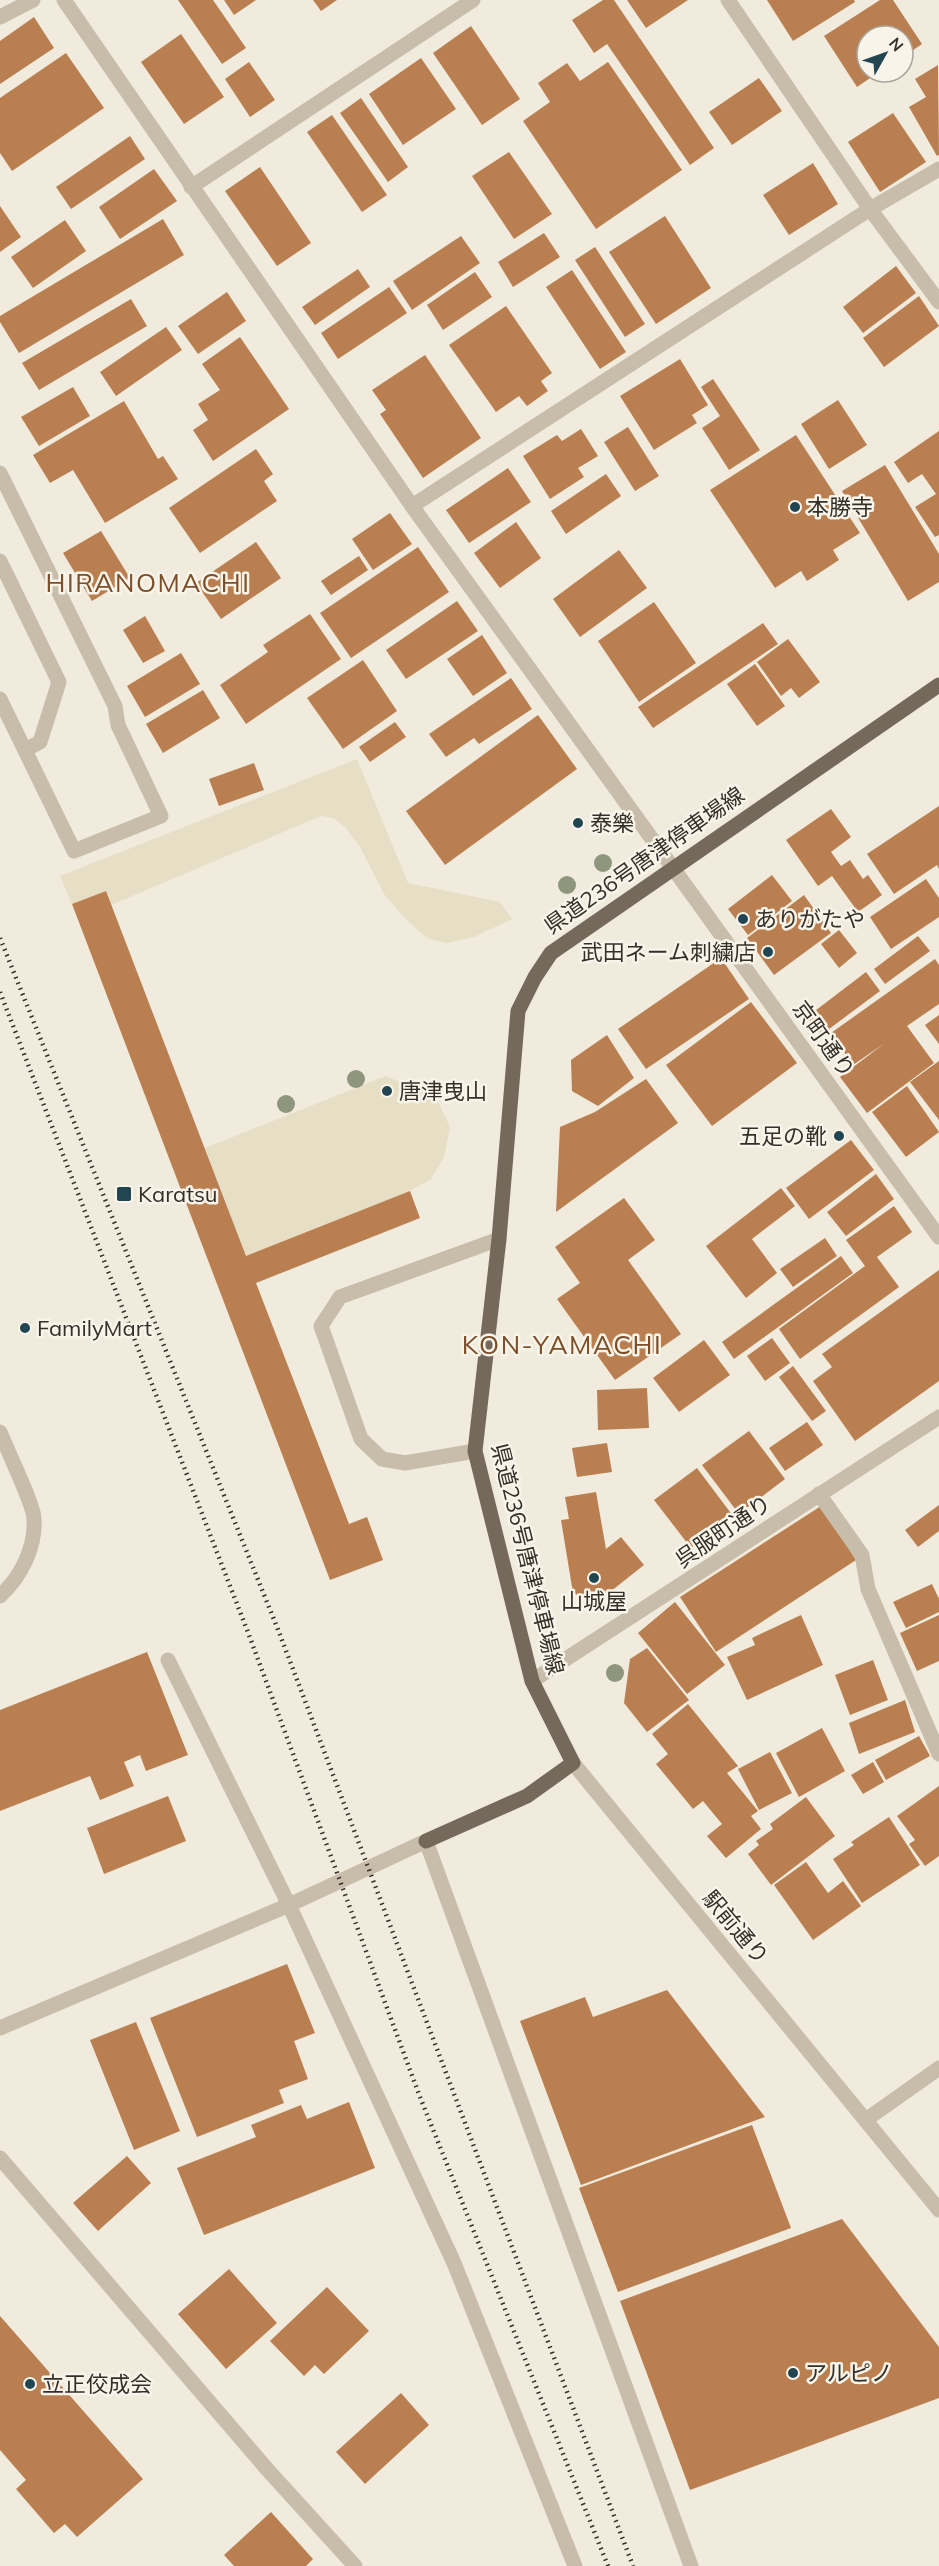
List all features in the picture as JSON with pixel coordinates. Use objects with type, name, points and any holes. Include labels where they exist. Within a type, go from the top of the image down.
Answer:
[{"type":"main road","name":"県道236号唐津停車場線","points":[[573,1763],[532,1681],[475,1451],[499,1239],[518,1011],[550,953],[939,685]]},
{"type":"main road","points":[[426,1841],[527,1796],[573,1763]]},
{"type":"street","points":[[0,17],[33,0]]},
{"type":"street","name":"京町通り","points":[[64,0],[412,506],[939,1237]]},
{"type":"street","points":[[191,187],[473,0]]},
{"type":"street","points":[[728,0],[870,209],[939,302]]},
{"type":"street","points":[[412,506],[870,209],[939,169]]},
{"type":"street","points":[[0,473],[115,706],[118,725],[160,816],[74,851],[0,699]]},
{"type":"street","points":[[0,561],[59,682],[40,742],[25,750]]},
{"type":"street","points":[[475,1451],[405,1464],[382,1459],[360,1439],[321,1326],[340,1297],[499,1239]]},
{"type":"street","name":"呉服町通り","points":[[532,1681],[939,1417]]},
{"type":"street","points":[[0,1432],[34,1516],[30,1551],[11,1586],[0,1596]]},
{"type":"street","points":[[819,1494],[862,1555],[868,1589],[939,1754]]},
{"type":"street","points":[[168,1660],[289,1905],[454,2263],[574,2566]]},
{"type":"street","name":"駅前通り","points":[[573,1763],[867,2119],[939,2210]]},
{"type":"street","points":[[0,2028],[289,1905],[426,1841],[691,2566]]},
{"type":"street","points":[[867,2119],[939,2068]]},
{"type":"street","points":[[0,2158],[266,2468],[355,2566]]},
{"type":"shaded area","points":[[357,759],[408,883],[500,902],[512,919],[474,937],[446,943],[427,938],[384,894],[360,847],[345,827],[333,818],[321,816],[111,905],[106,891],[72,904],[60,876]]},
{"type":"shaded area","points":[[386,1076],[414,1088],[429,1083],[450,1127],[444,1157],[431,1179],[410,1191],[246,1256],[205,1148]]},
{"type":"building","points":[[178,0],[213,0],[246,48],[222,64]]},
{"type":"building","points":[[224,0],[256,0],[234,15]]},
{"type":"building","points":[[313,0],[337,0],[321,11]]},
{"type":"building","points":[[603,0],[614,0],[714,148],[690,165],[607,44],[594,53],[572,20]]},
{"type":"building","points":[[627,0],[688,0],[646,28]]},
{"type":"building","points":[[767,0],[854,0],[855,2],[793,41]]},
{"type":"building","points":[[880,0],[893,0],[909,24],[855,24],[855,84],[824,36]]},
{"type":"building","points":[[34,17],[54,48],[0,84],[0,41]]},
{"type":"building","points":[[471,26],[520,99],[482,125],[433,53]]},
{"type":"building","points":[[915,33],[922,44],[915,49]]},
{"type":"building","points":[[181,34],[224,97],[184,124],[141,62]]},
{"type":"building","points":[[66,53],[104,108],[12,171],[0,153],[0,98]]},
{"type":"building","points":[[421,58],[456,109],[403,145],[369,94]]},
{"type":"building","points":[[249,62],[275,100],[250,117],[225,79]]},
{"type":"building","points":[[608,62],[682,170],[596,229],[523,121],[550,102],[538,83],[567,63],[580,81]]},
{"type":"building","points":[[938,65],[939,155],[937,156],[909,107],[926,97],[915,79]]},
{"type":"building","points":[[759,78],[782,111],[732,145],[709,112]]},
{"type":"building","points":[[361,98],[408,167],[388,182],[340,113]]},
{"type":"building","points":[[893,113],[926,162],[880,192],[848,142]]},
{"type":"building","points":[[332,115],[387,195],[362,212],[307,132]]},
{"type":"building","points":[[130,136],[145,159],[71,209],[56,187]]},
{"type":"building","points":[[509,152],[552,214],[514,239],[472,176]]},
{"type":"building","points":[[813,163],[838,204],[789,235],[763,195]]},
{"type":"building","points":[[260,167],[311,243],[277,266],[225,191]]},
{"type":"building","points":[[154,169],[177,201],[120,239],[99,207]]},
{"type":"building","points":[[0,206],[21,237],[0,252]]},
{"type":"building","points":[[665,216],[711,288],[656,324],[609,252]]},
{"type":"building","points":[[163,219],[184,255],[19,353],[0,322],[0,316]]},
{"type":"building","points":[[65,220],[86,251],[33,288],[11,257]]},
{"type":"building","points":[[544,233],[560,257],[513,287],[498,262]]},
{"type":"building","points":[[461,236],[480,263],[412,310],[393,281]]},
{"type":"building","points":[[595,247],[645,324],[625,337],[575,260]]},
{"type":"building","points":[[896,266],[916,293],[863,333],[843,307]]},
{"type":"building","points":[[358,269],[370,287],[315,325],[302,307]]},
{"type":"building","points":[[572,270],[626,352],[600,369],[546,287]]},
{"type":"building","points":[[475,272],[492,297],[443,330],[427,305]]},
{"type":"building","points":[[389,287],[407,313],[338,359],[321,333]]},
{"type":"building","points":[[227,292],[246,321],[198,354],[178,326]]},
{"type":"building","points":[[919,296],[939,326],[884,367],[863,338]]},
{"type":"building","points":[[131,299],[147,326],[39,390],[22,363]]},
{"type":"building","points":[[506,306],[552,373],[541,381],[548,391],[527,406],[519,396],[496,412],[449,345]]},
{"type":"building","points":[[166,327],[182,350],[116,396],[100,372]]},
{"type":"building","points":[[240,337],[289,409],[213,461],[193,430],[208,420],[198,404],[220,390],[202,364]]},
{"type":"building","points":[[425,355],[481,438],[423,478],[380,414],[386,410],[372,390]]},
{"type":"building","points":[[680,359],[708,405],[692,415],[697,423],[654,450],[620,396]]},
{"type":"building","points":[[713,379],[760,450],[729,470],[702,428],[720,416],[701,387]]},
{"type":"building","points":[[73,387],[90,416],[39,446],[21,417]]},
{"type":"building","points":[[838,400],[867,445],[829,469],[801,424]]},
{"type":"building","points":[[124,401],[158,459],[163,456],[178,479],[105,523],[73,470],[50,483],[33,455]]},
{"type":"building","points":[[628,427],[659,476],[635,491],[604,442]]},
{"type":"building","points":[[581,429],[598,456],[578,468],[584,477],[550,499],[523,456],[557,435],[562,441]]},
{"type":"building","points":[[939,431],[939,535],[935,537],[915,507],[936,494],[922,474],[908,483],[894,462]]},
{"type":"building","points":[[796,435],[860,533],[833,550],[839,560],[807,581],[801,571],[775,588],[710,490]]},
{"type":"building","points":[[256,449],[273,474],[264,481],[277,501],[200,553],[169,508]]},
{"type":"building","points":[[885,465],[939,554],[939,582],[908,601],[842,491]]},
{"type":"building","points":[[508,468],[531,502],[469,543],[446,510]]},
{"type":"building","points":[[606,474],[621,496],[566,534],[551,511]]},
{"type":"building","points":[[390,513],[412,544],[373,570],[352,539]]},
{"type":"building","points":[[516,522],[541,558],[500,588],[474,553]]},
{"type":"building","points":[[101,531],[130,578],[92,601],[63,553]]},
{"type":"building","points":[[256,542],[281,578],[221,619],[196,583]]},
{"type":"building","points":[[418,547],[449,592],[351,658],[320,613]]},
{"type":"building","points":[[619,550],[647,588],[580,637],[553,599]]},
{"type":"building","points":[[359,556],[368,570],[331,595],[321,581]]},
{"type":"building","points":[[457,601],[478,631],[406,679],[386,650]]},
{"type":"building","points":[[654,602],[696,663],[639,702],[598,641]]},
{"type":"building","points":[[310,614],[341,659],[246,724],[220,685],[268,652],[263,645]]},
{"type":"building","points":[[145,616],[165,651],[143,663],[123,630]]},
{"type":"building","points":[[763,623],[778,644],[653,728],[638,707]]},
{"type":"building","points":[[482,635],[507,673],[473,696],[447,659]]},
{"type":"building","points":[[788,639],[820,682],[799,698],[791,688],[781,696],[757,662]]},
{"type":"building","points":[[181,653],[200,684],[145,717],[127,686]]},
{"type":"building","points":[[363,660],[397,711],[343,749],[307,698]]},
{"type":"building","points":[[755,664],[785,706],[757,726],[727,684]]},
{"type":"building","points":[[511,678],[532,709],[479,744],[474,738],[446,757],[429,734]]},
{"type":"building","points":[[203,690],[220,718],[163,753],[146,724]]},
{"type":"building","points":[[538,715],[577,769],[445,865],[406,811]]},
{"type":"building","points":[[395,722],[406,737],[370,762],[359,747]]},
{"type":"building","points":[[254,763],[264,790],[219,806],[209,779]]},
{"type":"building","points":[[939,806],[939,869],[937,865],[894,894],[867,854]]},
{"type":"building","points":[[831,809],[851,837],[831,852],[841,866],[850,860],[863,879],[868,875],[882,895],[858,912],[832,876],[818,886],[786,840]]},
{"type":"building","points":[[772,875],[792,901],[748,935],[728,909]]},
{"type":"building","points":[[926,879],[939,898],[939,917],[891,949],[870,917]]},
{"type":"building","points":[[106,891],[246,1256],[410,1191],[420,1218],[256,1283],[349,1524],[367,1517],[383,1560],[330,1580],[72,904]]},
{"type":"building","points":[[804,895],[831,933],[774,975],[747,938]]},
{"type":"building","points":[[839,930],[857,953],[839,968],[821,944]]},
{"type":"building","points":[[918,936],[930,951],[885,984],[874,969]]},
{"type":"building","points":[[721,958],[749,999],[646,1069],[618,1029]]},
{"type":"building","points":[[935,959],[939,965],[939,1004],[907,1026],[934,1063],[867,1113],[840,1077],[885,1043],[853,1065],[831,1033]]},
{"type":"building","points":[[866,972],[880,991],[821,1035],[807,1017]]},
{"type":"building","points":[[751,1002],[797,1063],[712,1126],[666,1065]]},
{"type":"building","points":[[939,1015],[939,1044],[925,1025]]},
{"type":"building","points":[[607,1035],[634,1078],[598,1106],[572,1091],[571,1060]]},
{"type":"building","points":[[939,1061],[939,1120],[910,1082]]},
{"type":"building","points":[[646,1079],[678,1123],[556,1212],[560,1127],[595,1112]]},
{"type":"building","points":[[907,1086],[939,1132],[906,1157],[872,1112]]},
{"type":"building","points":[[851,1140],[874,1170],[809,1219],[786,1188]]},
{"type":"building","points":[[876,1174],[894,1199],[846,1236],[827,1212]]},
{"type":"building","points":[[781,1188],[795,1206],[752,1239],[777,1273],[746,1298],[706,1246]]},
{"type":"building","points":[[624,1198],[655,1240],[628,1260],[681,1334],[615,1380],[557,1299],[580,1283],[555,1247]]},
{"type":"building","points":[[894,1206],[912,1232],[877,1257],[899,1287],[800,1359],[779,1329],[865,1266],[846,1240]]},
{"type":"building","points":[[825,1238],[837,1256],[793,1287],[780,1269]]},
{"type":"building","points":[[841,1256],[853,1273],[734,1359],[722,1342]]},
{"type":"building","points":[[939,1270],[939,1381],[855,1441],[813,1381],[832,1367],[822,1354]]},
{"type":"building","points":[[772,1338],[790,1363],[765,1381],[747,1356]]},
{"type":"building","points":[[704,1340],[730,1375],[679,1412],[653,1378]]},
{"type":"building","points":[[793,1366],[826,1411],[812,1421],[779,1377]]},
{"type":"building","points":[[647,1388],[649,1428],[598,1430],[597,1390]]},
{"type":"building","points":[[807,1422],[823,1445],[785,1471],[769,1448]]},
{"type":"building","points":[[749,1431],[785,1479],[739,1514],[702,1465]]},
{"type":"building","points":[[607,1443],[612,1472],[577,1477],[572,1448]]},
{"type":"building","points":[[697,1468],[733,1516],[691,1548],[654,1500]]},
{"type":"building","points":[[596,1492],[606,1549],[621,1537],[644,1565],[596,1603],[573,1593],[561,1520],[569,1519],[565,1497]]},
{"type":"building","points":[[939,1505],[939,1531],[918,1547],[905,1530]]},
{"type":"building","points":[[821,1506],[856,1560],[716,1652],[680,1597]]},
{"type":"building","points":[[932,1584],[939,1599],[939,1612],[906,1628],[893,1602]]},
{"type":"building","points":[[675,1602],[725,1665],[687,1694],[638,1633]]},
{"type":"building","points":[[801,1615],[823,1665],[747,1700],[727,1657],[755,1645],[752,1638]]},
{"type":"building","points":[[939,1615],[939,1661],[917,1671],[900,1633]]},
{"type":"building","points":[[647,1648],[689,1700],[647,1732],[624,1703],[630,1659]]},
{"type":"building","points":[[147,1652],[188,1755],[146,1771],[140,1755],[124,1762],[134,1786],[100,1800],[90,1776],[0,1811],[0,1710]]},
{"type":"building","points":[[873,1660],[888,1700],[850,1715],[835,1675]]},
{"type":"building","points":[[905,1700],[915,1732],[859,1754],[849,1723]]},
{"type":"building","points":[[688,1704],[738,1766],[727,1773],[758,1811],[751,1816],[761,1829],[726,1858],[707,1836],[722,1824],[703,1801],[693,1809],[656,1764],[668,1754],[652,1734]]},
{"type":"building","points":[[822,1728],[845,1771],[799,1797],[776,1753]]},
{"type":"building","points":[[919,1736],[930,1756],[886,1780],[875,1760]]},
{"type":"building","points":[[770,1752],[792,1793],[759,1810],[738,1769]]},
{"type":"building","points":[[873,1762],[884,1782],[863,1794],[851,1775]]},
{"type":"building","points":[[939,1786],[939,1856],[925,1866],[909,1844],[915,1840],[897,1816]]},
{"type":"building","points":[[168,1796],[186,1841],[104,1874],[87,1828]]},
{"type":"building","points":[[806,1797],[835,1836],[771,1885],[748,1854],[759,1845],[756,1841],[773,1829],[770,1824]]},
{"type":"building","points":[[889,1817],[920,1865],[862,1903],[833,1859],[854,1845],[851,1842]]},
{"type":"building","points":[[806,1862],[828,1893],[843,1881],[861,1906],[813,1940],[774,1885]]},
{"type":"building","points":[[287,1964],[315,2033],[294,2041],[308,2079],[279,2090],[284,2103],[197,2137],[150,2018]]},
{"type":"building","points":[[667,1990],[765,2117],[581,2185],[520,2021],[585,1997],[593,2017]]},
{"type":"building","points":[[136,2022],[180,2131],[134,2150],[90,2040]]},
{"type":"building","points":[[349,2102],[375,2168],[204,2235],[177,2168],[256,2137],[251,2125],[301,2105],[307,2119]]},
{"type":"building","points":[[752,2125],[791,2228],[618,2292],[579,2188]]},
{"type":"building","points":[[127,2156],[151,2183],[98,2231],[73,2203]]},
{"type":"building","name":"アルピノ","points":[[842,2219],[939,2347],[939,2398],[690,2490],[620,2301]]},
{"type":"building","points":[[229,2269],[277,2323],[226,2369],[178,2314]]},
{"type":"building","points":[[327,2287],[369,2331],[324,2374],[315,2365],[304,2376],[270,2341]]},
{"type":"building","name":"立正佼成会","points":[[0,2316],[143,2479],[77,2537],[65,2524],[54,2533],[16,2489],[26,2480],[0,2450]]},
{"type":"building","points":[[401,2393],[429,2425],[365,2484],[336,2452]]},
{"type":"building","points":[[271,2512],[313,2559],[306,2566],[234,2566],[224,2555]]},
{"type":"railway","points":[[0,938],[277,1627],[633,2566]]},
{"type":"railway","points":[[0,992],[249,1635],[420,2097],[608,2566]]},
{"type":"place","name":"本勝寺","points":[[795,507]]},
{"type":"place","name":"泰樂","points":[[578,823]]},
{"type":"place","name":"ありがたや","points":[[743,919]]},
{"type":"place","name":"武田ネーム刺繍店","points":[[768,952]]},
{"type":"place","name":"唐津曳山","points":[[387,1091]]},
{"type":"place","name":"五足の靴","points":[[839,1136]]},
{"type":"place","name":"Karatsu","points":[[124,1194]]},
{"type":"place","name":"FamilyMart","points":[[25,1328]]},
{"type":"place","name":"山城屋","points":[[594,1578]]},
{"type":"place","name":"アルピノ","points":[[793,2373]]},
{"type":"place","name":"立正佼成会","points":[[30,2384]]},
{"type":"district","name":"HIRANOMACHI","points":[[148,582]]},
{"type":"district","name":"KON-YAMACHI","points":[[562,1344]]}]
